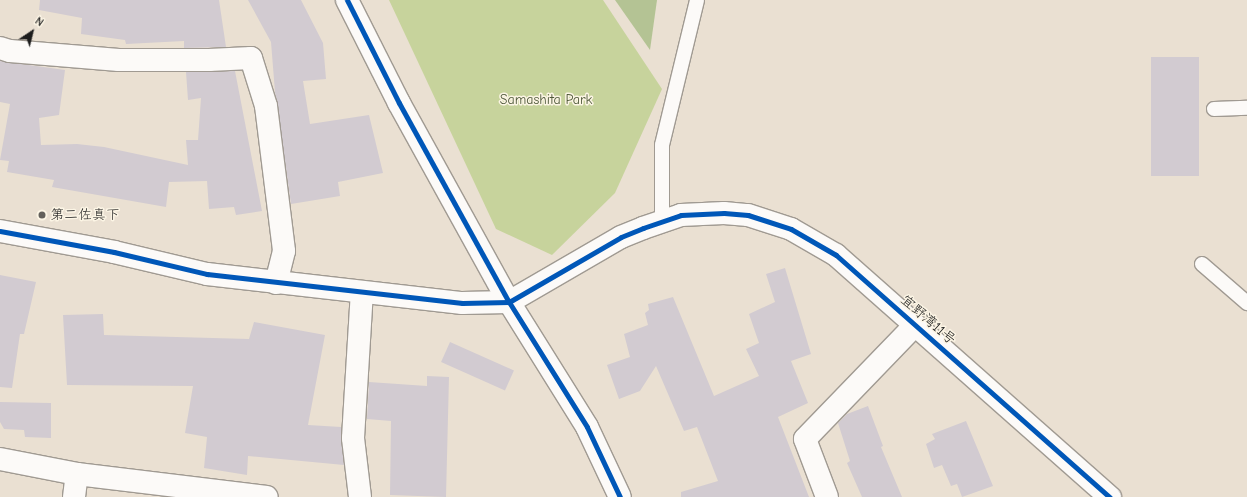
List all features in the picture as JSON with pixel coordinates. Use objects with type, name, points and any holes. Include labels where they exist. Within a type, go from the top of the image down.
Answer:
[{"type":"street","points":[[347,0],[399,103],[509,302],[587,427],[620,497]]},
{"type":"street","points":[[0,48],[10,51],[119,60],[209,60],[251,58],[266,106],[284,250],[276,283]]},
{"type":"street","name":"宜野湾11号","points":[[509,302],[621,237],[681,215],[748,215],[791,229],[836,255],[1103,496]]},
{"type":"street","points":[[0,231],[114,252],[207,274],[462,303],[509,302]]},
{"type":"street","points":[[360,497],[353,438],[362,292]]},
{"type":"street","points":[[827,497],[805,439],[915,326]]},
{"type":"street","points":[[0,459],[77,474],[267,497]]},
{"type":"street","points":[[74,497],[77,474]]},
{"type":"lane","points":[[662,221],[662,144],[697,0]]},
{"type":"lane","points":[[1214,109],[1247,108]]},
{"type":"lane","points":[[1202,264],[1245,297]]},
{"type":"green space","name":"Samashita Park","points":[[389,0],[603,0],[662,89],[615,193],[552,255],[496,229]]},
{"type":"green space","points":[[615,0],[657,0],[650,50]]},
{"type":"building","points":[[40,0],[219,0],[226,47],[184,48],[184,41],[126,44],[125,40],[81,34],[82,18],[39,10]]},
{"type":"building","points":[[248,0],[301,0],[323,43],[326,79],[303,81],[310,124],[369,115],[383,173],[338,182],[340,196],[291,204],[275,92],[271,42]]},
{"type":"building","points":[[1151,57],[1199,57],[1199,176],[1151,176]]},
{"type":"building","points":[[0,61],[65,70],[59,115],[39,118],[41,145],[77,144],[104,147],[188,165],[186,140],[198,140],[201,98],[188,100],[186,72],[235,71],[262,211],[236,215],[234,207],[209,209],[207,181],[169,182],[166,207],[52,187],[54,180],[7,172],[9,161],[0,160],[10,104],[0,102]]},
{"type":"building","points":[[785,268],[811,354],[791,361],[808,403],[778,417],[809,497],[681,497],[681,492],[718,481],[697,427],[684,431],[656,366],[640,391],[619,399],[607,365],[630,357],[624,334],[648,325],[645,313],[649,310],[648,304],[673,297],[714,396],[759,376],[746,349],[759,343],[749,314],[775,302],[766,274]]},
{"type":"building","points":[[0,275],[36,282],[24,334],[20,334],[12,388],[0,387]]},
{"type":"building","points":[[103,314],[104,335],[249,339],[254,322],[325,335],[308,425],[341,427],[344,465],[248,456],[247,475],[204,468],[207,437],[185,433],[193,386],[67,385],[63,315]]},
{"type":"building","points":[[450,342],[514,370],[505,391],[441,362]]},
{"type":"building","points":[[427,376],[449,377],[446,497],[390,495],[391,421],[367,419],[369,382],[427,386]]},
{"type":"building","points":[[0,402],[51,403],[51,438],[25,437],[24,430],[4,429],[0,422]]},
{"type":"building","points":[[868,406],[883,446],[881,447],[902,497],[862,497],[847,463],[850,461],[838,423],[847,414]]},
{"type":"building","points":[[966,421],[993,486],[962,497],[957,484],[951,486],[942,465],[934,468],[926,444],[935,439],[932,434]]},
{"type":"cycle path","points":[[347,0],[399,103],[509,302],[587,427],[620,497]]},
{"type":"cycle path","points":[[0,231],[114,252],[207,274],[462,303],[509,302],[621,237],[643,228],[681,215],[724,213],[748,215],[791,229],[836,255],[1110,497]]},
{"type":"place","name":"第二佐真下","points":[[42,215]]}]
